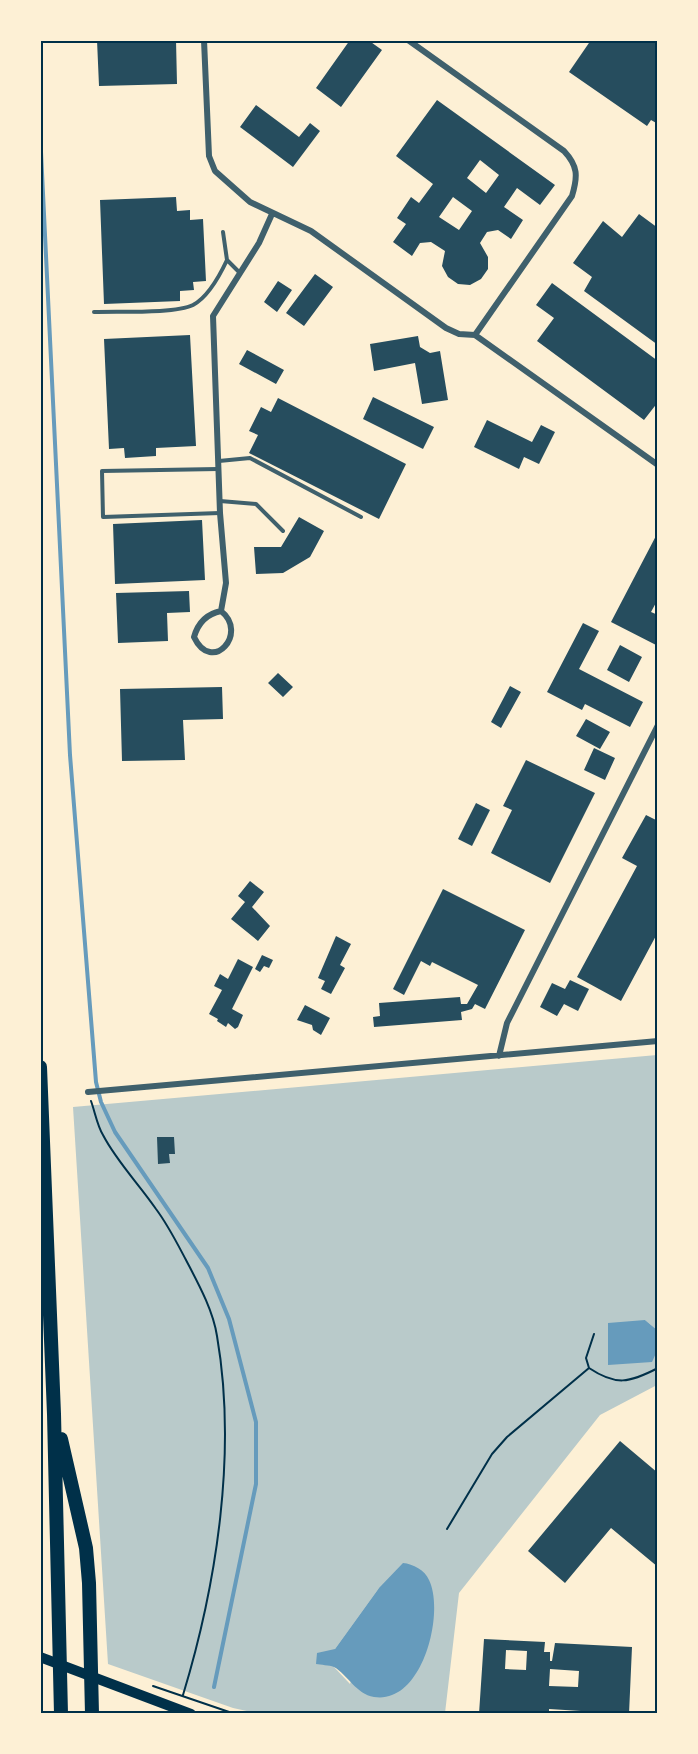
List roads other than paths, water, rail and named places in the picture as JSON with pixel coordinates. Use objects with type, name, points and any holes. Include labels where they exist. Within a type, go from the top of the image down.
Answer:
[{"type":"highway","points":[[40,1067],[54,1414],[61,1713]]},
{"type":"highway","points":[[54,1414],[86,1548],[92,1713]]},
{"type":"main road","points":[[40,1657],[191,1713]]},
{"type":"street","points":[[204,40],[209,156],[214,171],[250,202],[311,231],[446,328],[459,334],[475,335],[657,465]]},
{"type":"street","points":[[408,40],[564,151],[574,162],[578,178],[573,196],[475,335]]},
{"type":"street","points":[[221,611],[226,584],[220,513],[213,316],[259,243],[272,214]]},
{"type":"street","points":[[221,611],[228,616],[232,632],[228,643],[220,651],[209,652],[198,646],[194,637],[196,630],[210,613],[221,611]]},
{"type":"street","points":[[499,1056],[507,1023],[657,725]]},
{"type":"street","points":[[90,1092],[657,1041]]},
{"type":"lane","points":[[94,312],[173,309],[192,305],[205,295],[222,273],[227,260],[223,232]]},
{"type":"lane","points":[[227,260],[239,272]]},
{"type":"lane","points":[[218,461],[250,458],[361,517]]},
{"type":"lane","points":[[218,469],[102,471],[103,517],[220,513]]},
{"type":"lane","points":[[220,501],[256,504],[283,531]]},
{"type":"water","points":[[645,1320],[657,1330],[657,1351],[652,1362],[608,1365],[608,1323]]},
{"type":"water","points":[[403,1563],[418,1568],[429,1580],[433,1595],[432,1633],[426,1654],[406,1687],[391,1696],[374,1697],[362,1692],[334,1667],[316,1664],[317,1653],[335,1649],[379,1588]]},
{"type":"waterway","points":[[40,131],[70,755],[96,1082],[101,1102],[115,1132],[208,1268],[229,1319],[256,1422],[256,1484],[214,1687]]}]
